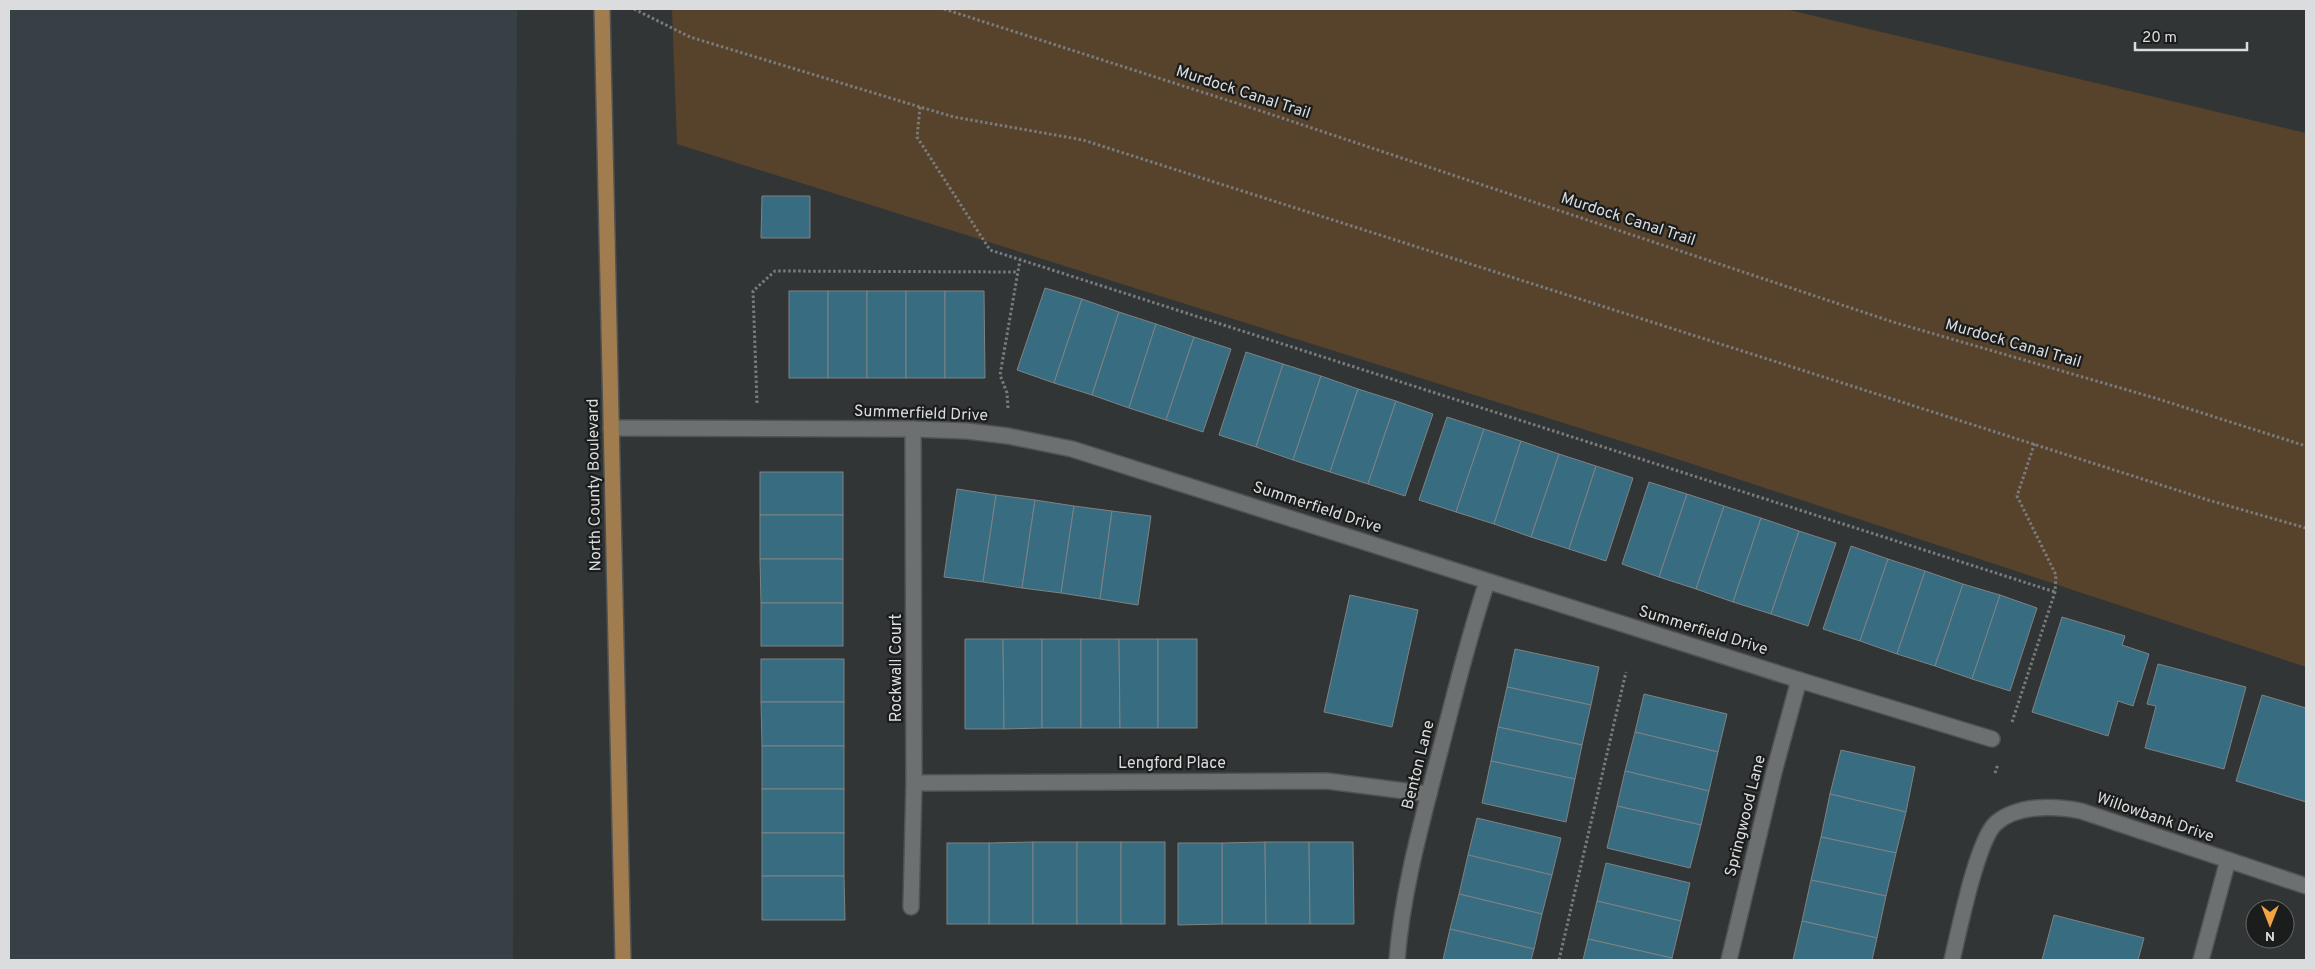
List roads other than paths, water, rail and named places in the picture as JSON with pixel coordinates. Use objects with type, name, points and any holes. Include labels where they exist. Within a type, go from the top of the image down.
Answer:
[{"type":"main road","name":"North County Boulevard","points":[[602,9],[623,960]]},
{"type":"street","name":"Summerfield Drive","points":[[611,428],[913,429],[967,431],[1008,436],[1072,449],[1487,582],[1992,739]]},
{"type":"street","name":"Rockwall Court","points":[[911,908],[914,782],[913,429]]},
{"type":"street","name":"Benton Lane","points":[[1397,960],[1410,877],[1429,794],[1474,623],[1487,582]]},
{"type":"street","name":"Springwood Lane","points":[[1729,960],[1774,772],[1799,680]]},
{"type":"street","name":"Lengford Place","points":[[914,782],[1327,781],[1429,794]]},
{"type":"street","name":"Willowbank Drive","points":[[1952,960],[1980,853],[1987,836],[1997,822],[2027,810],[2052,807],[2081,811],[2306,886]]},
{"type":"street","points":[[2201,960],[2228,860]]}]
